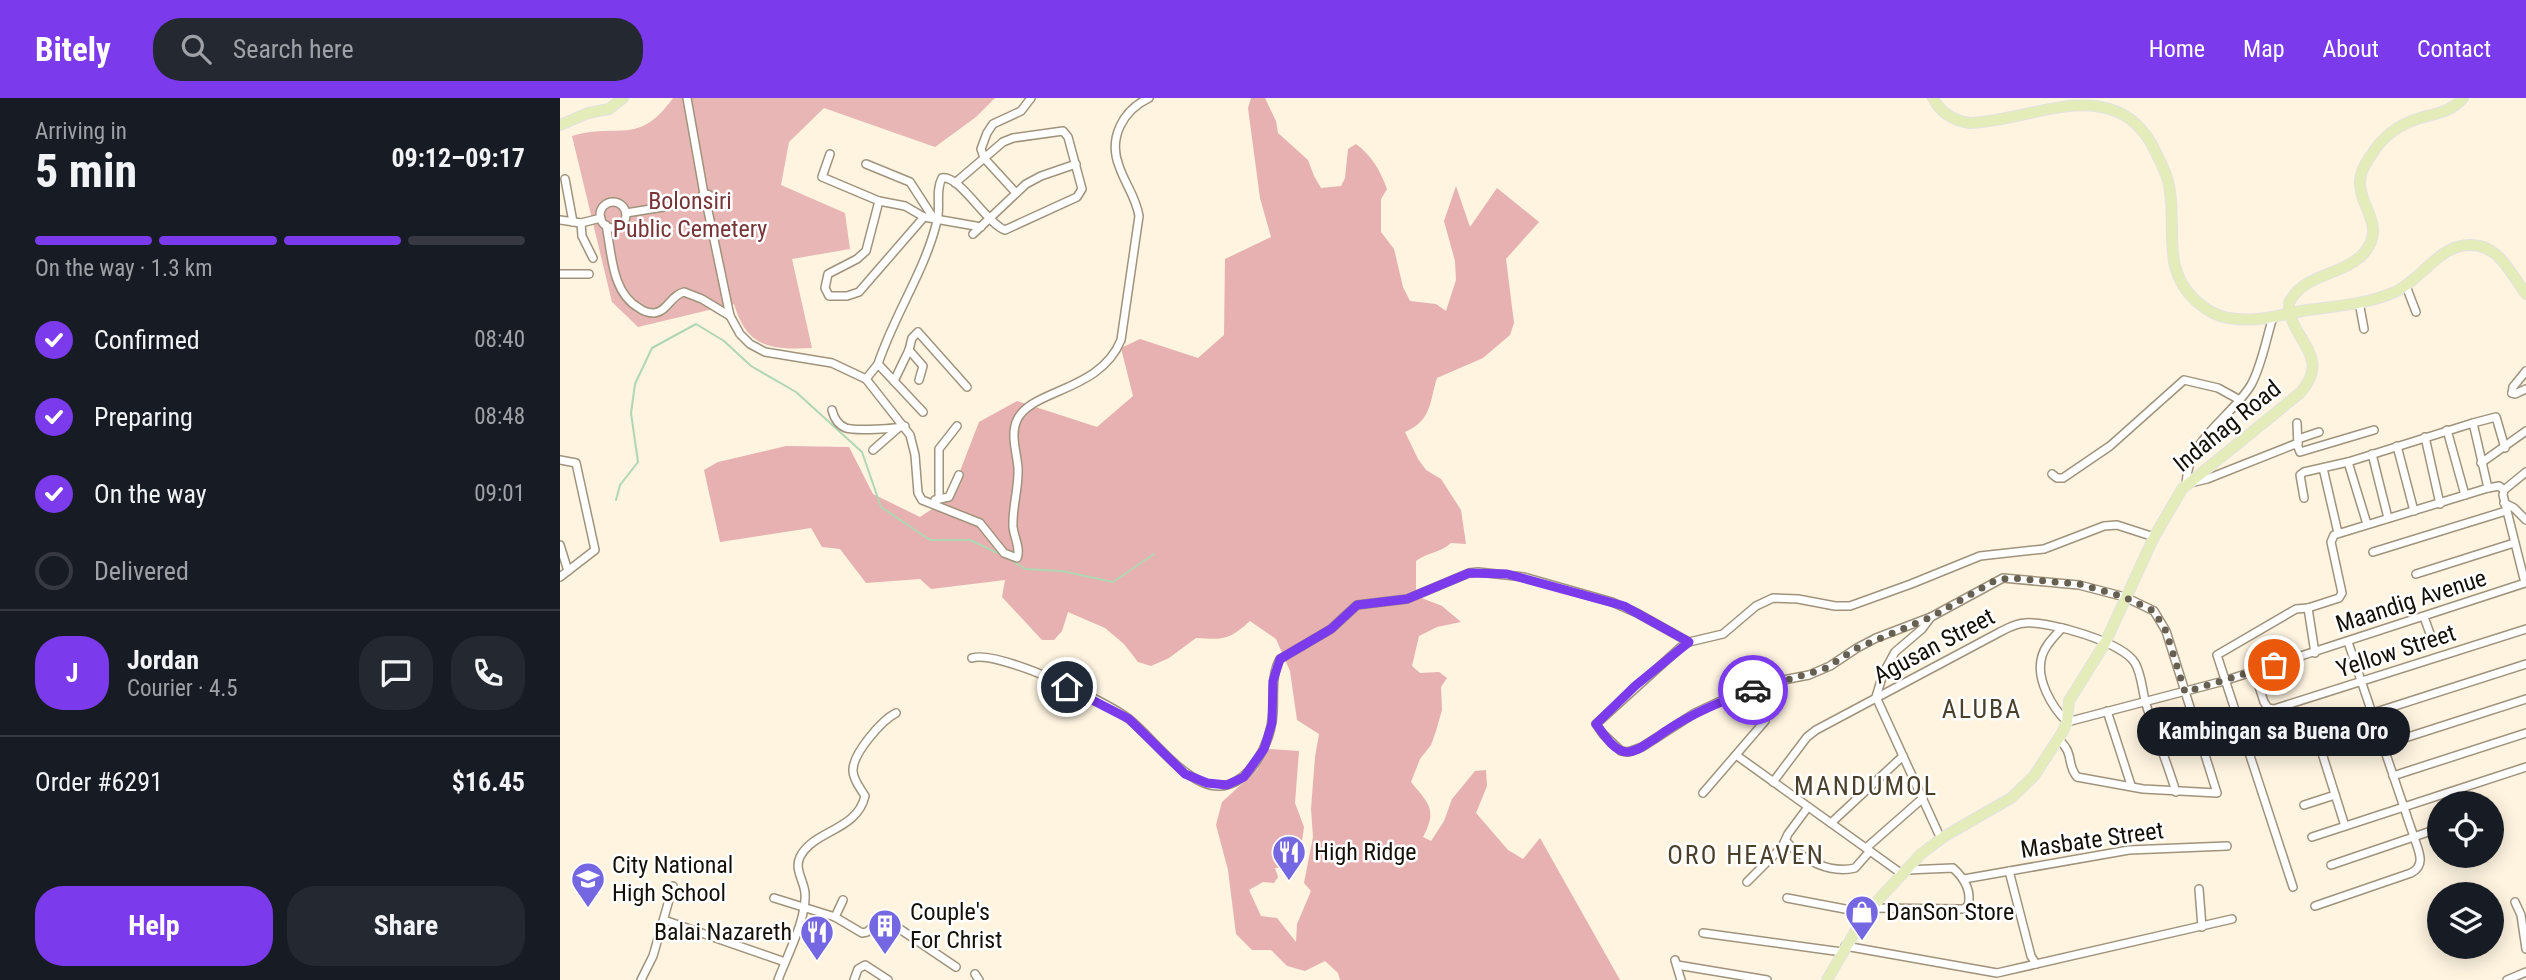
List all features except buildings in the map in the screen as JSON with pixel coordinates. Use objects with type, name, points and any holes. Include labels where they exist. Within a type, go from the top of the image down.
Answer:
[{"type":"main road","points":[[560,125],[588,113],[608,109],[623,98]]},
{"type":"main road","points":[[1933,98],[1940,109],[1952,118],[1970,123],[2090,106],[2124,114],[2141,129],[2165,170],[2170,191],[2172,254],[2182,286],[2199,304],[2225,318],[2247,320],[2273,317],[2389,295],[2406,286],[2451,247],[2475,245],[2487,248],[2500,258],[2526,294]]},
{"type":"main road","points":[[2290,313],[2291,299],[2302,287],[2357,260],[2368,249],[2373,220],[2361,191],[2360,176],[2378,144],[2399,127],[2450,109],[2463,98]]},
{"type":"main road","name":"Indahag Road","points":[[1827,980],[1868,911],[1904,872],[1941,839],[1993,810],[2023,788],[2059,740],[2067,722],[2068,701],[2105,643],[2154,537],[2186,484],[2271,418],[2300,393],[2310,380],[2313,361],[2290,313]]},
{"type":"street","points":[[687,98],[704,200],[730,316],[744,339],[765,352],[832,363],[866,379],[914,446],[918,493],[925,503],[980,523],[1004,553],[1017,558],[1019,551],[1014,532],[1014,510],[1018,474],[1014,431],[1018,417],[1035,403],[1099,370],[1113,356],[1121,340],[1139,216],[1135,197],[1118,165],[1116,139],[1126,116],[1149,98]]},
{"type":"street","points":[[1016,193],[984,158],[981,149],[990,128],[1021,111],[1031,98]]},
{"type":"street","points":[[866,379],[878,364],[936,219],[940,181],[947,177],[956,183],[1000,228],[1009,230],[1077,197],[1082,189],[1069,137],[1063,131],[1013,138],[996,146],[956,183]]},
{"type":"street","points":[[830,154],[822,177],[879,201],[905,206],[924,217],[981,227]]},
{"type":"street","points":[[866,164],[910,181],[936,219]]},
{"type":"street","points":[[973,234],[1036,178],[1076,164]]},
{"type":"street","points":[[565,180],[582,236],[593,258]]},
{"type":"street","points":[[626,213],[704,200]]},
{"type":"street","points":[[879,201],[866,251],[857,259],[828,274],[825,291],[829,296],[847,296],[859,292],[924,217]]},
{"type":"street","points":[[560,220],[604,222],[613,227],[625,220],[626,213],[620,204],[610,202],[602,209],[604,222],[621,291],[636,307],[655,313],[673,297],[684,292],[702,299],[730,316]]},
{"type":"street","points":[[560,274],[589,274]]},
{"type":"street","points":[[2406,286],[2416,312]]},
{"type":"street","points":[[2359,302],[2364,329]]},
{"type":"street","points":[[2273,317],[2253,380],[2202,439],[2186,484],[2207,479],[2319,432]]},
{"type":"street","points":[[894,381],[913,335],[918,332],[967,387]]},
{"type":"street","points":[[909,350],[923,366],[919,380]]},
{"type":"street","points":[[878,364],[923,412]]},
{"type":"street","points":[[2526,371],[2511,391],[2515,394],[2526,389]]},
{"type":"street","points":[[2052,474],[2063,478],[2100,452],[2184,380],[2218,388],[2238,399]]},
{"type":"street","points":[[832,410],[835,419],[847,428],[901,427]]},
{"type":"street","points":[[2304,498],[2301,474],[2496,417],[2505,448]]},
{"type":"street","points":[[2297,424],[2300,452],[2374,430]]},
{"type":"street","points":[[2473,424],[2488,488]]},
{"type":"street","points":[[939,499],[939,449],[957,426]]},
{"type":"street","points":[[873,450],[901,427]]},
{"type":"street","points":[[2447,430],[2465,495]]},
{"type":"street","points":[[2481,463],[2526,431]]},
{"type":"street","points":[[2425,437],[2440,504]]},
{"type":"street","points":[[2397,446],[2414,511]]},
{"type":"street","points":[[2372,454],[2388,518]]},
{"type":"street","points":[[560,460],[576,463],[595,550],[560,577]]},
{"type":"street","points":[[2348,462],[2367,524]]},
{"type":"street","points":[[2323,468],[2338,533]]},
{"type":"street","points":[[2293,887],[2224,681],[2217,657],[2219,652],[2296,609],[2308,608],[2341,596],[2342,589],[2331,542],[2338,533],[2488,488],[2499,486],[2504,490],[2526,473]]},
{"type":"street","points":[[925,503],[951,495],[959,475]]},
{"type":"street","name":"Maandig Avenue","points":[[2067,722],[2224,681],[2526,585],[2505,507],[2504,490]]},
{"type":"street","points":[[2373,552],[2505,507],[2514,508],[2526,520]]},
{"type":"street","points":[[2059,740],[2067,748],[2072,769],[2077,777],[2176,792],[2217,793],[2160,617],[2150,608],[2124,597],[2079,584],[2003,578],[1931,617],[1866,643],[1816,672],[1725,699],[1695,713],[1642,747],[1628,752],[1621,751],[1596,724],[1635,686],[1689,642],[1723,634],[1756,606],[1773,598],[1798,599],[1835,607],[1850,606],[1980,556],[2044,549],[2104,526],[2117,525],[2154,537]]},
{"type":"street","points":[[2416,574],[2514,543]]},
{"type":"street","points":[[560,545],[568,571]]},
{"type":"street","points":[[972,658],[992,657],[1020,666],[1121,713],[1185,774],[1207,783],[1227,785],[1244,777],[1264,749],[1272,723],[1273,681],[1280,659],[1331,629],[1357,605],[1407,599],[1469,573],[1507,574],[1624,606],[1689,642]]},
{"type":"street","points":[[2308,608],[2315,653]]},
{"type":"street","points":[[1931,617],[1922,629],[1895,652],[1883,674],[1876,697],[1941,839]]},
{"type":"street","points":[[2424,617],[2432,642]]},
{"type":"street","name":"Agusan Street","points":[[1773,782],[1811,733],[2012,626],[2032,623],[2062,628],[2105,643],[2123,651],[2136,664],[2176,792]]},
{"type":"street","points":[[2062,628],[2042,654],[2041,667],[2053,706],[2067,722]]},
{"type":"street","name":"Yellow Street","points":[[2254,671],[2266,705],[2271,709],[2278,708],[2526,629]]},
{"type":"street","points":[[2315,906],[2417,870],[2421,859],[2348,642]]},
{"type":"street","points":[[2276,744],[2526,664]]},
{"type":"street","points":[[2382,745],[2526,699]]},
{"type":"street","points":[[2107,711],[2131,785]]},
{"type":"street","points":[[778,980],[806,907],[798,862],[801,855],[814,843],[847,823],[863,804],[865,796],[853,774],[854,762],[883,721],[896,713]]},
{"type":"street","points":[[1703,793],[1765,721]]},
{"type":"street","points":[[2315,731],[2345,826]]},
{"type":"street","points":[[2393,776],[2526,733]]},
{"type":"street","points":[[1736,755],[1904,872],[1950,867],[1964,879],[1970,902],[1966,908],[1868,911],[1787,898]]},
{"type":"street","points":[[1831,823],[1903,756]]},
{"type":"street","points":[[2312,837],[2526,767]]},
{"type":"street","points":[[2304,805],[2335,795]]},
{"type":"street","points":[[1786,841],[1816,864],[1837,869],[1855,868],[1868,849],[1923,798]]},
{"type":"street","points":[[1747,882],[1786,841],[1788,834],[1808,807]]},
{"type":"street","points":[[2331,865],[2427,832]]},
{"type":"street","name":"Masbate Street","points":[[1964,879],[2129,850],[2227,846]]},
{"type":"street","points":[[2009,872],[2031,956],[2036,964]]},
{"type":"street","points":[[641,980],[653,956],[673,886]]},
{"type":"street","points":[[2199,888],[2202,927]]},
{"type":"street","points":[[774,898],[835,917],[862,933],[885,919],[956,967]]},
{"type":"street","points":[[835,917],[843,900]]},
{"type":"street","points":[[2515,902],[2524,926],[2526,949]]},
{"type":"street","points":[[1703,933],[1844,949],[1990,973],[2232,919]]},
{"type":"street","points":[[664,920],[785,962]]},
{"type":"street","points":[[1681,980],[1676,963],[1731,976],[1767,980]]},
{"type":"street","points":[[854,980],[858,969],[863,965],[888,980]]},
{"type":"street","points":[[2507,980],[2526,972]]},
{"type":"green space","name":"Bolonsiri Public Cemetery","points":[[673,98],[995,98],[976,117],[935,147],[824,108],[789,142],[781,185],[845,213],[850,249],[792,259],[812,348],[784,348],[762,343],[753,337],[739,318],[734,304],[638,327],[612,302],[572,136],[638,128],[661,113]]},
{"type":"shaded area","points":[[1251,98],[1265,98],[1276,121],[1278,133],[1308,160],[1321,188],[1341,186],[1345,178],[1348,149],[1356,144],[1371,159],[1387,189],[1381,199],[1381,232],[1394,249],[1403,287],[1410,301],[1436,304],[1446,311],[1456,280],[1455,261],[1444,221],[1456,186],[1470,227],[1497,188],[1539,222],[1506,259],[1514,323],[1510,335],[1483,358],[1437,378],[1425,416],[1405,432],[1418,459],[1426,470],[1441,479],[1461,510],[1466,544],[1451,543],[1416,561],[1416,591],[1419,597],[1442,606],[1461,622],[1437,627],[1419,636],[1412,666],[1420,673],[1439,672],[1447,678],[1441,687],[1442,710],[1436,731],[1411,782],[1429,807],[1430,820],[1423,837],[1431,841],[1444,821],[1452,799],[1475,771],[1486,770],[1487,786],[1476,813],[1508,850],[1523,859],[1540,838],[1620,980],[1340,980],[1338,973],[1325,961],[1305,971],[1287,966],[1271,950],[1252,950],[1236,934],[1228,870],[1216,825],[1222,802],[1257,770],[1269,749],[1299,751],[1295,803],[1304,827],[1302,841],[1287,867],[1275,868],[1278,877],[1274,883],[1263,882],[1249,890],[1261,916],[1277,918],[1296,942],[1297,924],[1311,891],[1304,883],[1313,837],[1311,809],[1319,734],[1297,720],[1290,671],[1276,639],[1250,621],[1237,632],[1225,637],[1196,638],[1169,658],[1151,666],[1138,662],[1124,644],[1105,628],[1068,612],[1062,631],[1054,640],[1042,640],[1002,597],[1005,580],[931,589],[920,579],[866,583],[840,549],[822,547],[811,528],[720,542],[704,470],[718,462],[786,446],[849,447],[873,494],[920,517],[950,497],[979,422],[1017,401],[1097,427],[1133,396],[1121,348],[1140,339],[1198,358],[1224,335],[1225,259],[1271,237],[1260,198],[1248,108]]},
{"type":"waterway","points":[[616,500],[620,485],[638,462],[631,413],[635,384],[652,348],[696,324],[724,341],[751,366],[796,392],[862,452],[881,507],[930,540],[970,540],[1000,554]]},
{"type":"waterway","points":[[1008,558],[1025,569],[1062,571],[1113,582],[1154,554]]},
{"type":"way so far","points":[[1753,690],[1824,669],[1876,638],[1931,617],[2003,578],[2079,584],[2143,604],[2160,617],[2185,692],[2274,665]]},
{"type":"place","name":"Kambingan sa Buena Oro","points":[[2274,665]]},
{"type":"place","name":"High Ridge","points":[[1289,882]]},
{"type":"place","name":"City National High School","points":[[588,909]]},
{"type":"place","name":"DanSon Store","points":[[1862,942]]},
{"type":"place","name":"Couple's For Christ","points":[[885,956]]},
{"type":"place","name":"Balai Nazareth","points":[[817,962]]},
{"type":"district","name":"ALUBA","points":[[1982,709]]},
{"type":"district","name":"MANDUMOL","points":[[1866,786]]},
{"type":"district","name":"ORO HEAVEN","points":[[1746,855]]},
{"type":"route","points":[[1067,687],[1121,713],[1185,774],[1207,783],[1231,784],[1244,777],[1264,749],[1272,723],[1275,669],[1283,656],[1331,629],[1357,605],[1397,602],[1432,590],[1458,577],[1478,572],[1524,577],[1612,602],[1689,642],[1635,686],[1596,724],[1621,751],[1628,752],[1642,747],[1695,713],[1753,690]]}]
